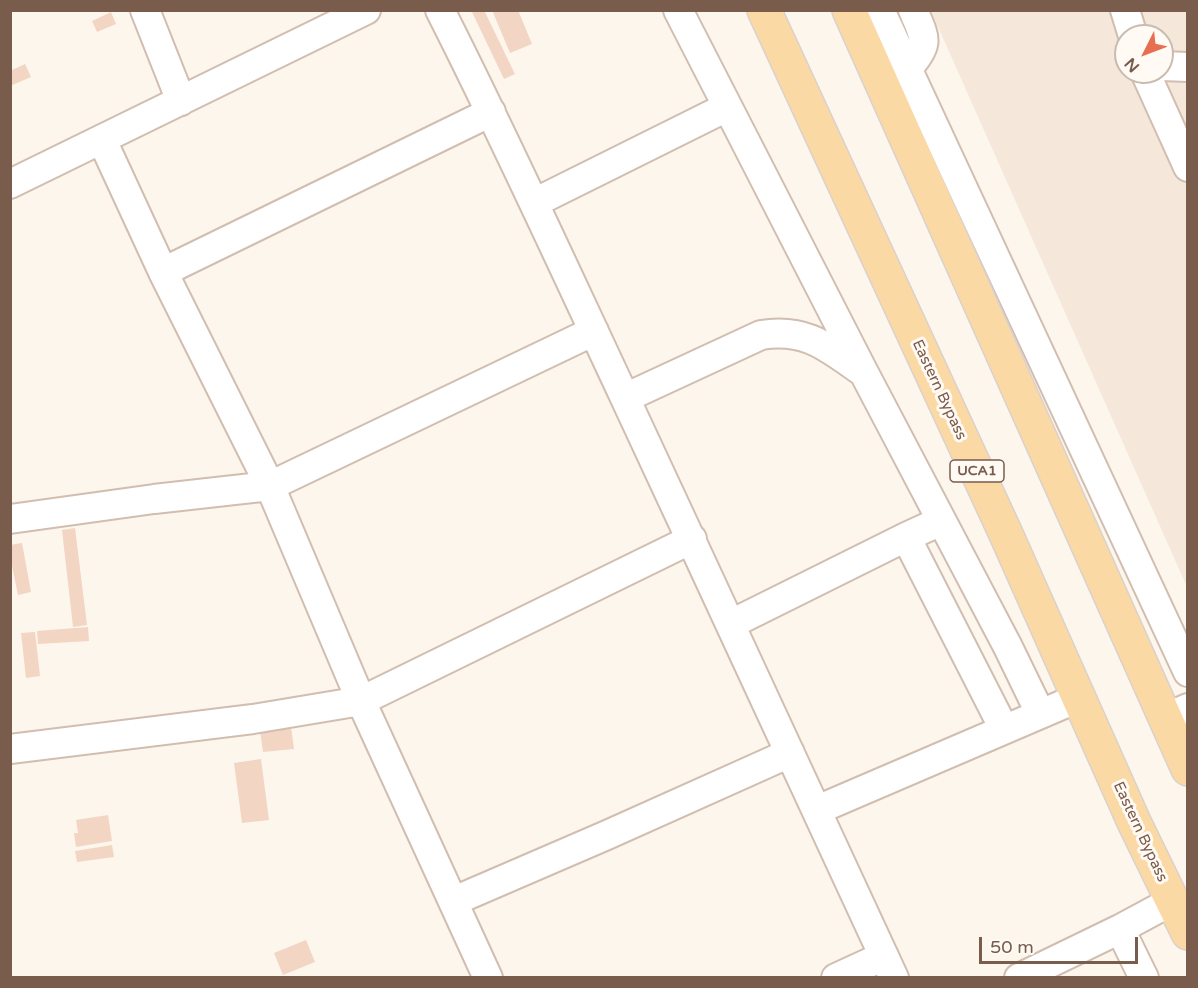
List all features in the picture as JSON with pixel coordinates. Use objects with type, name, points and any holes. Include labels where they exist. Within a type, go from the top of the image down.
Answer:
[{"type":"main road","name":"Eastern Bypass","points":[[764,10],[1005,531],[1134,822],[1188,933]]},
{"type":"main road","points":[[849,10],[1176,713],[1188,769]]},
{"type":"street","points":[[145,10],[181,101]]},
{"type":"street","points":[[10,184],[366,10]]},
{"type":"street","points":[[440,10],[491,112],[692,539],[889,967],[836,978]]},
{"type":"street","points":[[678,10],[1040,714]]},
{"type":"street","points":[[880,10],[1188,672]]},
{"type":"street","points":[[907,70],[923,49],[924,37],[912,10]]},
{"type":"street","points":[[1150,84],[1188,167]]},
{"type":"street","points":[[534,203],[727,108]]},
{"type":"street","points":[[163,272],[491,112]]},
{"type":"street","points":[[102,140],[163,272],[270,486],[361,700],[488,978]]},
{"type":"street","points":[[10,519],[270,486],[594,331]]},
{"type":"street","points":[[625,398],[761,335],[776,333],[789,333],[809,338],[831,349],[863,372]]},
{"type":"street","points":[[731,624],[941,521]]},
{"type":"street","points":[[906,537],[1004,729]]},
{"type":"street","points":[[10,749],[253,719],[361,700],[692,539]]},
{"type":"street","points":[[955,634],[993,619]]},
{"type":"street","points":[[817,810],[1078,698]]},
{"type":"street","points":[[454,901],[790,753]]},
{"type":"street","points":[[1019,978],[1172,901]]},
{"type":"street","points":[[1120,929],[1144,978]]},
{"type":"shaded area","points":[[931,11],[1187,11],[1187,587]]},
{"type":"building","points":[[471,10],[484,10],[515,74],[504,79]]},
{"type":"building","points":[[492,10],[518,10],[532,44],[510,53]]},
{"type":"building","points":[[111,12],[116,24],[97,32],[92,21]]},
{"type":"building","points":[[25,64],[31,77],[10,86],[10,71]]},
{"type":"building","points":[[75,528],[87,625],[73,627],[62,530]]},
{"type":"building","points":[[22,543],[31,592],[18,595],[10,545]]},
{"type":"building","points":[[88,627],[89,641],[38,644],[37,631]]},
{"type":"building","points":[[35,632],[40,676],[26,678],[21,633]]},
{"type":"building","points":[[291,727],[294,749],[263,752],[260,731]]},
{"type":"building","points":[[261,759],[269,820],[242,823],[234,763]]},
{"type":"building","points":[[108,815],[112,841],[76,847],[74,833],[78,833],[76,820]]},
{"type":"building","points":[[112,845],[114,857],[77,862],[75,851]]},
{"type":"building","points":[[306,940],[315,962],[283,975],[274,953]]}]
